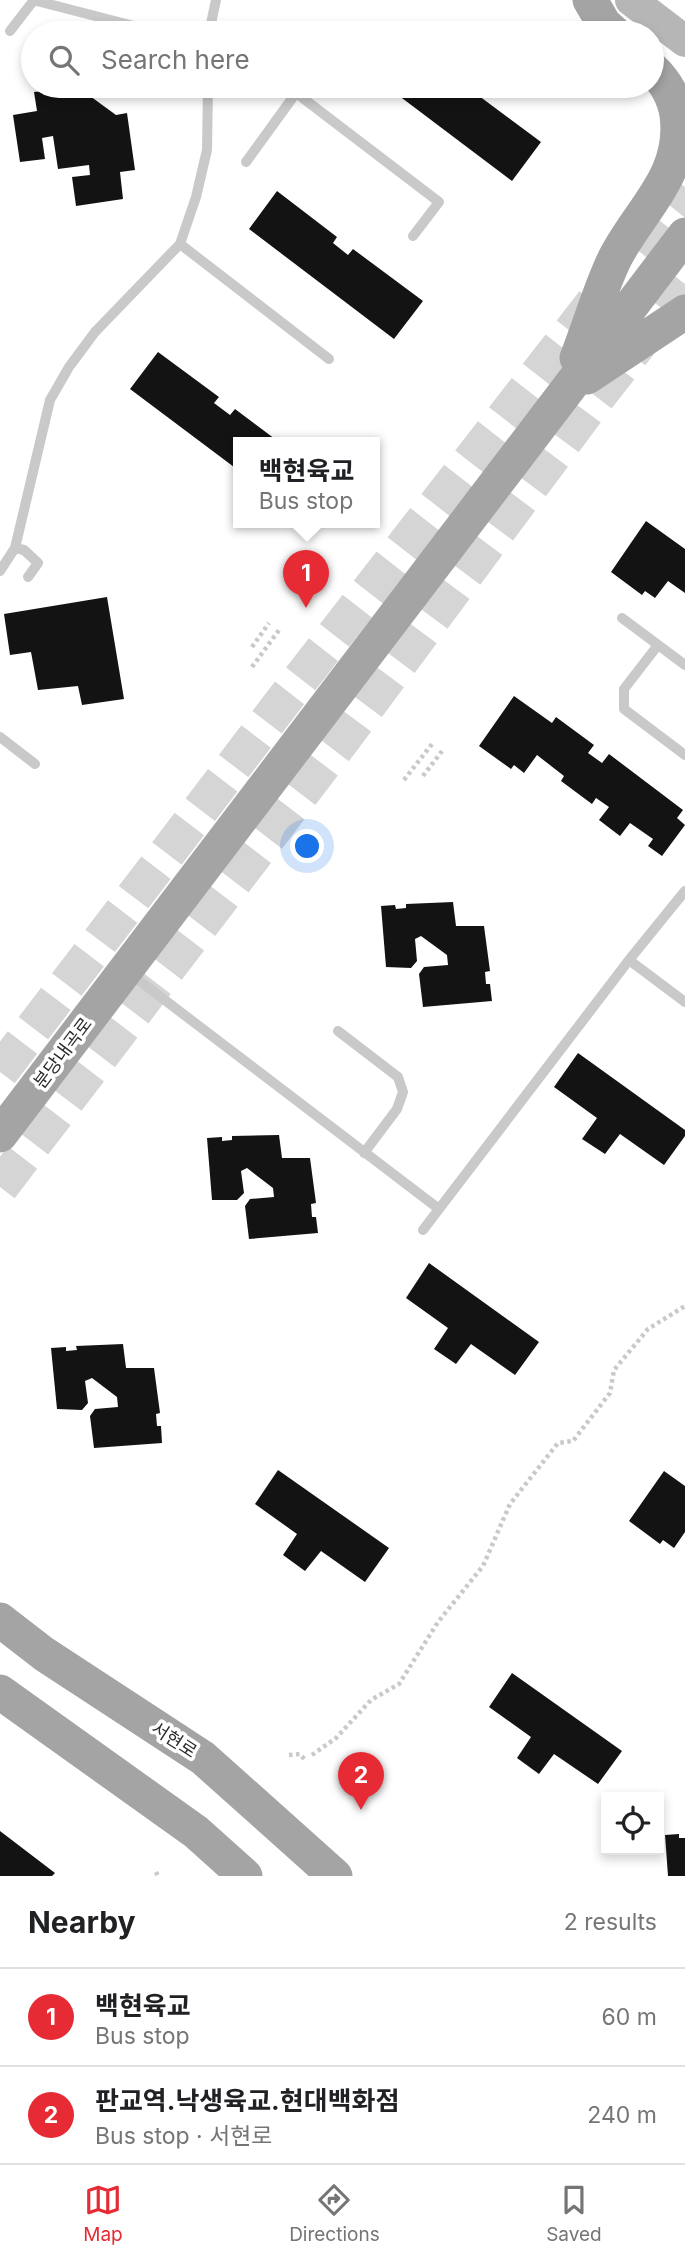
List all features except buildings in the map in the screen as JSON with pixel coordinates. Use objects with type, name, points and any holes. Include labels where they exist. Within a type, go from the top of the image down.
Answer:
[{"type":"main road","points":[[590,0],[602,21]]},
{"type":"main road","points":[[631,0],[659,21]]},
{"type":"main road","points":[[664,25],[685,41]]},
{"type":"main road","points":[[564,392],[616,257],[670,177],[680,142],[674,98],[664,82]]},
{"type":"main road","name":"분당내곡로","points":[[0,1135],[685,235]]},
{"type":"main road","points":[[564,392],[685,312]]},
{"type":"main road","name":"서현로","points":[[0,1620],[44,1654],[202,1758],[335,1876]]},
{"type":"main road","points":[[0,1692],[195,1832],[245,1876]]},
{"type":"lane","points":[[10,31],[33,0],[114,21]]},
{"type":"lane","points":[[212,21],[216,0]]},
{"type":"lane","points":[[0,571],[15,548],[50,400],[95,332],[180,244],[196,197],[207,150],[208,98]]},
{"type":"lane","points":[[246,162],[285,98]]},
{"type":"lane","points":[[303,98],[439,202],[413,236]]},
{"type":"lane","points":[[180,244],[329,359]]},
{"type":"lane","points":[[15,548],[24,550],[38,563],[28,577]]},
{"type":"lane","points":[[622,618],[685,666]]},
{"type":"lane","points":[[658,645],[624,689],[624,709],[685,755]]},
{"type":"lane","points":[[0,737],[35,764]]},
{"type":"lane","points":[[424,1230],[629,960],[685,891]]},
{"type":"lane","points":[[629,960],[685,1002]]},
{"type":"lane","points":[[126,971],[439,1209]]},
{"type":"lane","points":[[338,1031],[398,1076],[403,1092],[397,1110],[364,1153]]},
{"type":"path","points":[[252,647],[269,623]]},
{"type":"path","points":[[252,667],[279,630]]},
{"type":"path","points":[[404,780],[432,744]]},
{"type":"path","points":[[423,776],[442,751]]},
{"type":"path","points":[[312,1755],[336,1738],[371,1700],[399,1684],[438,1622],[483,1566],[510,1504],[558,1443],[573,1441],[610,1393],[614,1370],[648,1329],[685,1306]]},
{"type":"path","points":[[289,1755],[300,1754],[305,1760]]},
{"type":"tunnel","points":[[636,249],[685,187]]},
{"type":"tunnel","points":[[0,1187],[341,741],[587,410],[685,284]]},
{"type":"tunnel","points":[[0,1072],[281,704],[596,300]]},
{"type":"place","name":"백현육교","points":[[306,608]]},
{"type":"place","name":"판교역.낙생육교.현대백화점","points":[[361,1810]]}]
